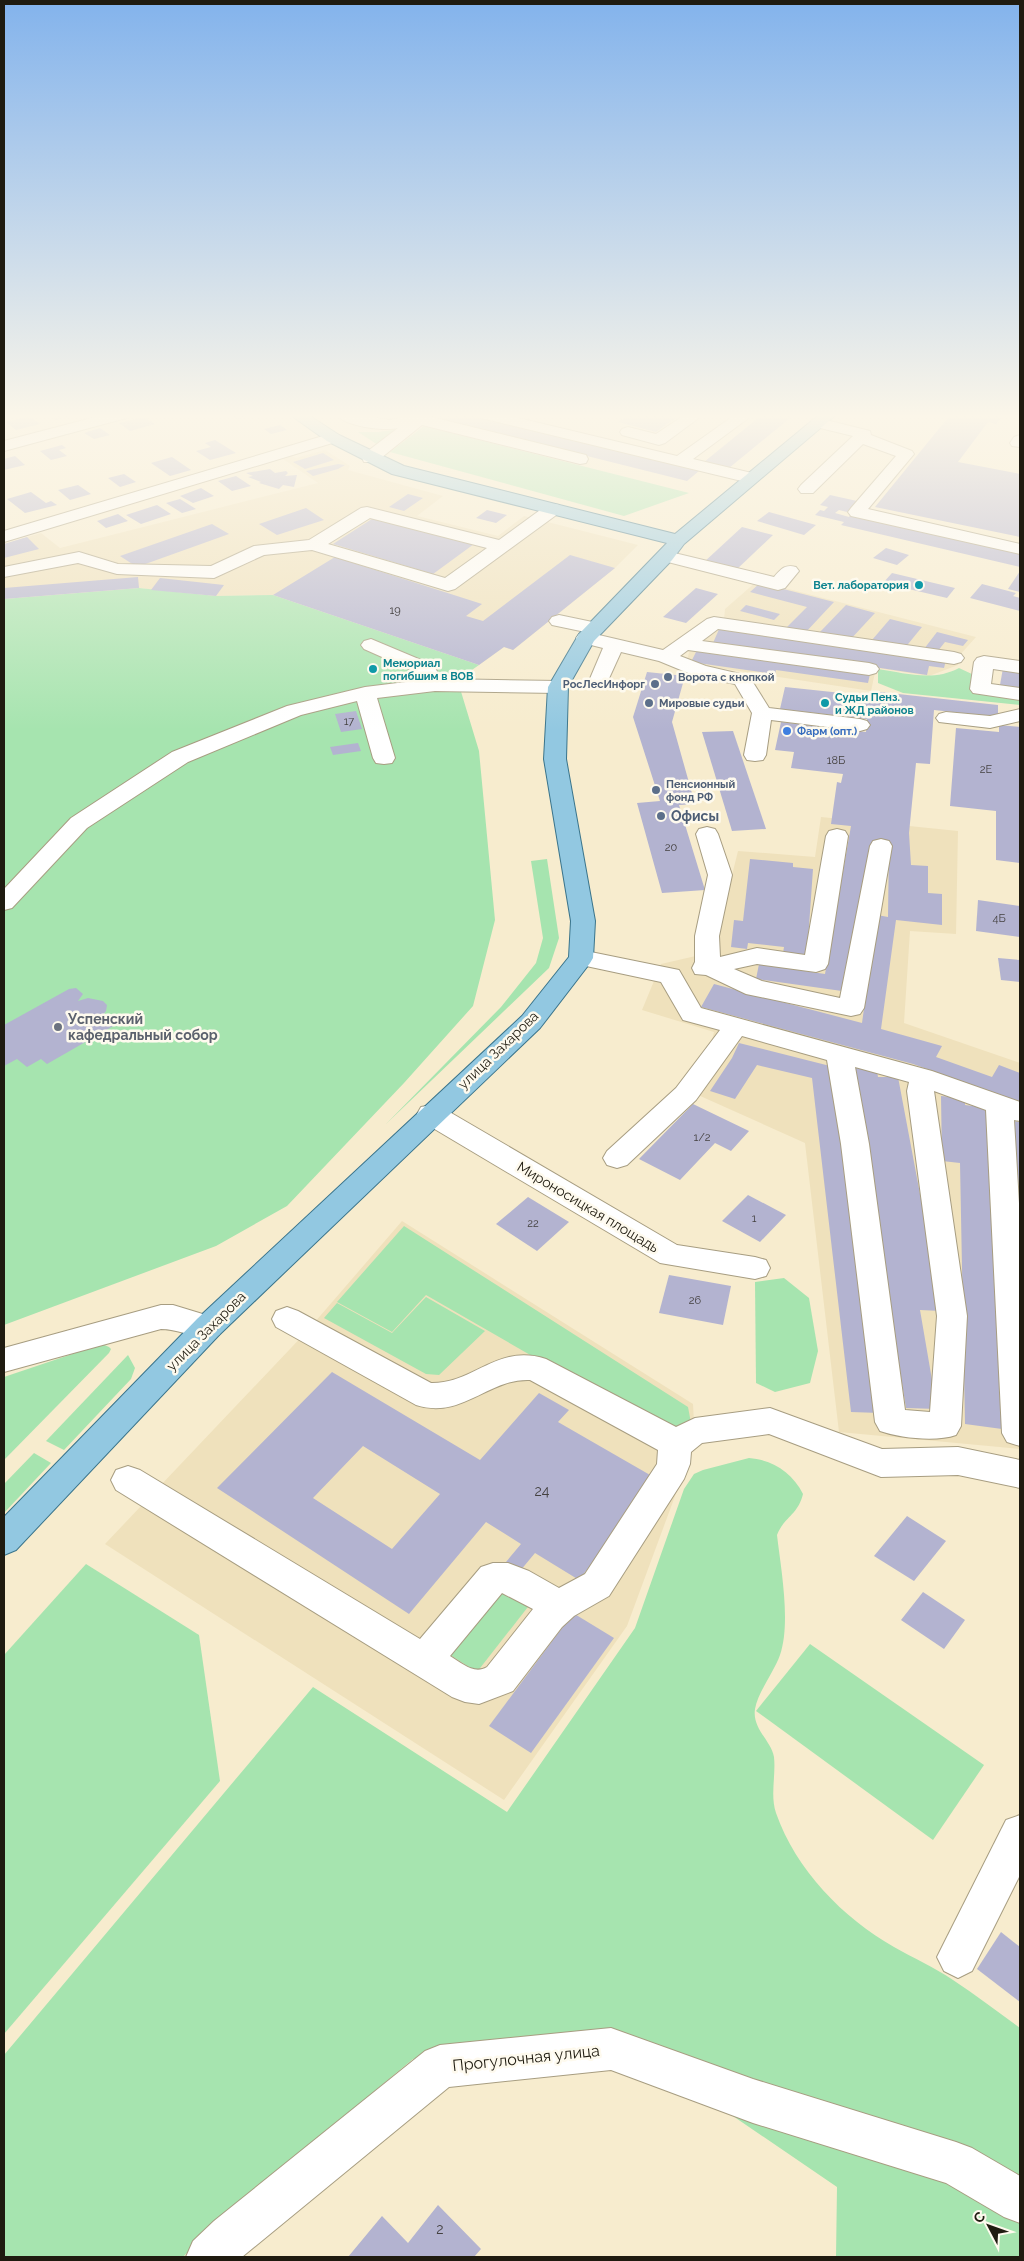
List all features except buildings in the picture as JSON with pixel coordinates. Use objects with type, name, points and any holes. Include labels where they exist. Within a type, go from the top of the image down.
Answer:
[{"type":"main road","points":[[595,520],[678,540]]},
{"type":"main road","points":[[581,958],[583,921],[556,759],[558,687],[591,633],[666,556],[678,540],[702,520]]},
{"type":"main road","name":"улица Захарова","points":[[4,1540],[208,1327],[431,1114],[531,1022],[581,958]]},
{"type":"street","points":[[4,537],[62,520]]},
{"type":"street","points":[[313,545],[355,520]]},
{"type":"street","points":[[397,520],[501,546]]},
{"type":"street","points":[[4,572],[79,557],[117,569],[214,572],[260,550],[313,545],[448,585],[538,520]]},
{"type":"street","points":[[890,520],[1020,549]]},
{"type":"street","points":[[666,556],[778,584],[790,571]]},
{"type":"street","points":[[559,621],[615,644],[666,656],[700,671],[742,680],[762,713],[754,755]]},
{"type":"street","points":[[666,656],[714,623],[954,658]]},
{"type":"street","points":[[599,681],[615,644]]},
{"type":"street","points":[[684,644],[869,669]]},
{"type":"street","points":[[371,646],[426,669],[435,685]]},
{"type":"street","points":[[1020,667],[984,662],[980,688],[1020,694]]},
{"type":"street","points":[[4,903],[79,823],[180,757],[294,710],[365,693],[435,685],[558,687]]},
{"type":"street","points":[[365,693],[384,758]]},
{"type":"street","points":[[762,713],[860,725]]},
{"type":"street","points":[[946,718],[990,722],[1020,715]]},
{"type":"street","points":[[707,834],[720,875],[707,936],[708,967]]},
{"type":"street","points":[[581,958],[670,976],[757,956],[816,964],[837,836]]},
{"type":"street","points":[[708,967],[754,988],[851,1008],[881,846]]},
{"type":"street","points":[[670,976],[692,1014],[923,1077],[1010,1108],[1018,1433],[1020,1433]]},
{"type":"street","points":[[617,1158],[686,1094],[736,1026]]},
{"type":"street","points":[[839,1053],[855,1144],[891,1422],[945,1426],[952,1316],[920,1091],[923,1077]]},
{"type":"street","name":"Мироносицкая площадь","points":[[431,1114],[670,1255],[755,1268]]},
{"type":"street","points":[[4,1360],[161,1317],[173,1317],[208,1327]]},
{"type":"street","points":[[128,1480],[465,1684],[477,1688],[489,1686],[500,1679],[559,1607],[588,1594],[597,1585],[672,1469],[676,1459],[674,1446],[658,1432],[535,1368],[524,1366],[504,1369],[459,1392],[438,1397],[427,1396],[287,1319]]},
{"type":"street","points":[[674,1446],[695,1431],[770,1422],[881,1463],[958,1462],[1020,1474]]},
{"type":"street","points":[[425,1660],[488,1582],[499,1576],[511,1579],[559,1607]]},
{"type":"street","points":[[958,1957],[1020,1834]]},
{"type":"street","name":"Прогулочная улица","points":[[209,2257],[230,2237],[440,2066],[611,2049],[753,2101],[956,2164],[1020,2202]]},
{"type":"shaded area","points":[[173,520],[431,520],[498,536],[519,520],[538,520],[638,545],[615,568],[513,650],[504,647],[479,665],[273,595],[216,596],[139,588],[4,599],[4,544],[41,533],[60,548]]},
{"type":"shaded area","points":[[757,581],[976,637],[959,656],[958,665],[929,676],[876,668],[871,691],[686,663],[692,643],[724,620],[725,609]]},
{"type":"shaded area","points":[[821,817],[958,831],[956,934],[910,931],[904,1023],[1020,1063],[1020,1449],[839,1432],[805,1143],[698,1095],[714,1032],[642,1010],[661,964],[713,952],[738,851],[815,857]]},
{"type":"shaded area","points":[[402,1221],[693,1404],[695,1442],[627,1626],[504,1800],[105,1544],[308,1330]]},
{"type":"green space","points":[[139,588],[216,596],[273,595],[479,665],[459,679],[459,685],[479,751],[495,920],[473,1006],[404,1083],[287,1206],[216,1246],[4,1325],[4,599]]},
{"type":"green space","points":[[959,668],[1006,690],[1020,692],[1020,705],[903,693],[878,683],[878,669],[929,676],[939,675]]},
{"type":"green space","points":[[547,859],[559,938],[549,968],[386,1124],[501,1007],[536,963],[543,938],[531,861]]},
{"type":"green space","points":[[404,1226],[688,1407],[691,1423],[673,1437],[426,1295],[392,1332],[337,1302]]},
{"type":"green space","points":[[784,1278],[809,1298],[818,1351],[810,1383],[775,1392],[756,1383],[755,1282]]},
{"type":"green space","points":[[426,1297],[485,1331],[439,1375],[426,1374],[324,1318],[337,1303],[392,1333]]},
{"type":"green space","points":[[102,1344],[111,1349],[109,1353],[4,1460],[4,1377]]},
{"type":"green space","points":[[128,1355],[135,1368],[131,1379],[64,1450],[46,1441]]},
{"type":"green space","points":[[34,1453],[51,1463],[4,1513],[4,1484]]},
{"type":"green space","points":[[749,1458],[766,1461],[780,1468],[793,1479],[803,1494],[798,1507],[783,1524],[777,1535],[783,1579],[785,1628],[780,1655],[759,1696],[755,1709],[756,1723],[774,1757],[773,1799],[776,1813],[796,1854],[809,1873],[823,1890],[857,1922],[894,1947],[946,1975],[1020,2028],[1020,2257],[836,2257],[837,2187],[607,2030],[413,2059],[216,2223],[183,2257],[4,2257],[4,2055],[313,1687],[507,1812],[635,1628],[684,1489],[694,1474]]},
{"type":"green space","points":[[86,1564],[199,1635],[220,1781],[4,2034],[4,1655]]},
{"type":"green space","points":[[501,1585],[531,1603],[477,1672],[447,1653]]},
{"type":"green space","points":[[810,1644],[984,1765],[933,1840],[756,1711]]},
{"type":"place","name":"Вет. лаборатория","points":[[919,585]]},
{"type":"place","name":"Мемориал погибшим в ВОВ","points":[[373,669]]},
{"type":"place","name":"Ворота с кнопкой","points":[[668,677]]},
{"type":"place","name":"РосЛесИнфорг","points":[[655,684]]},
{"type":"place","name":"Мировые судьи","points":[[649,703]]},
{"type":"place","name":"Судьи Пенз. и ЖД районов","points":[[825,703]]},
{"type":"place","name":"Фарм (опт.)","points":[[787,731]]},
{"type":"place","name":"Пенсионный фонд РФ","points":[[656,790]]},
{"type":"place","name":"Офисы","points":[[661,816]]},
{"type":"place","name":"Успенский кафедральный собор","points":[[58,1027]]}]
